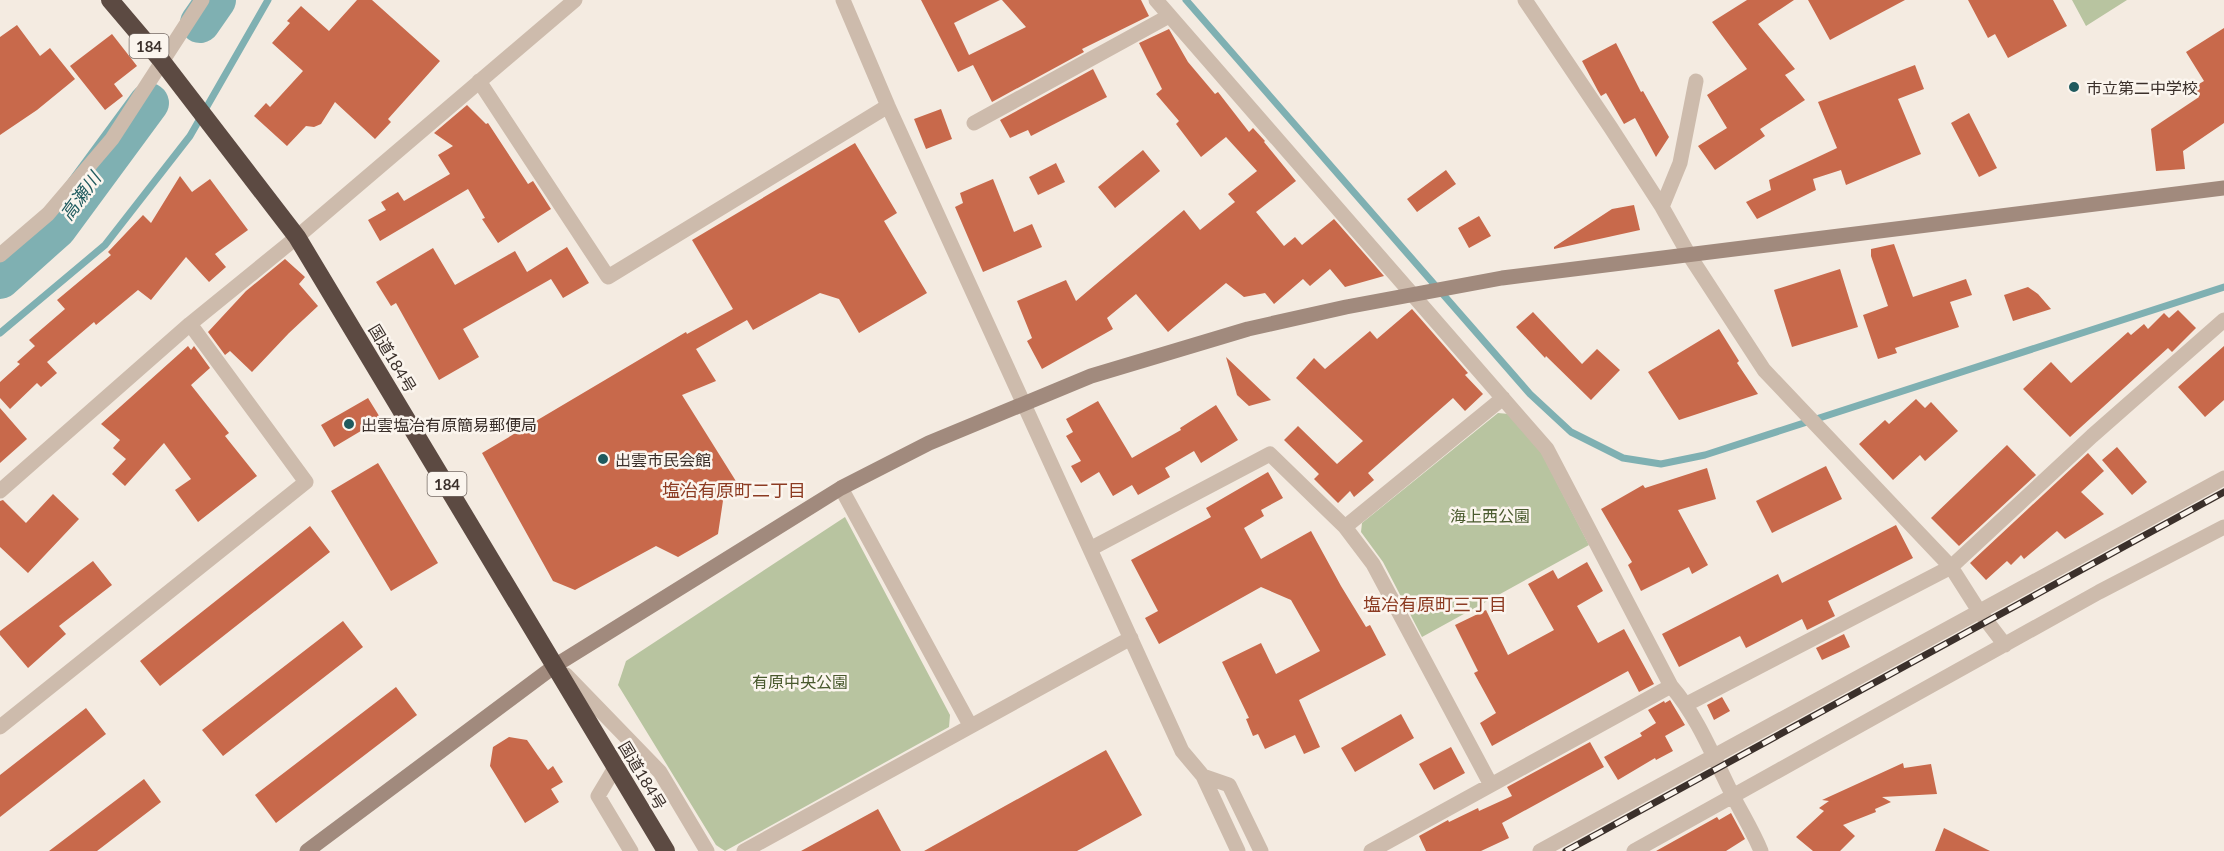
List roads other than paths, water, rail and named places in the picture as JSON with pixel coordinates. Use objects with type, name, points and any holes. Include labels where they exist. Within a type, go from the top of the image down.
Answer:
[{"type":"highway","name":"国道184号","points":[[110,0],[161,60],[297,237],[666,851]]},
{"type":"street","points":[[0,255],[48,214],[112,139],[161,60],[202,0]]},
{"type":"street","points":[[0,491],[190,324],[297,237],[575,0]]},
{"type":"street","points":[[843,0],[888,106],[1182,751],[1203,776],[1238,851]]},
{"type":"street","points":[[1156,0],[1547,449],[1671,686],[1687,704],[1733,797],[1752,829],[1761,851]]},
{"type":"street","points":[[1525,0],[1662,207],[1689,255],[1764,370],[1951,567],[1979,611],[2005,645]]},
{"type":"street","points":[[974,123],[1169,16]]},
{"type":"street","points":[[479,81],[608,277],[888,106]]},
{"type":"street","points":[[1662,207],[1680,163],[1696,81]]},
{"type":"street","points":[[307,851],[556,665],[841,488],[929,443],[1091,376],[1248,329],[1413,294],[1502,278],[2224,189]]},
{"type":"street","points":[[1687,704],[1951,567],[2092,436],[2224,320]]},
{"type":"street","points":[[0,727],[306,482],[190,324]]},
{"type":"street","points":[[1345,527],[1503,398]]},
{"type":"street","points":[[1090,549],[1270,454],[1345,527],[1373,564],[1491,785]]},
{"type":"street","points":[[1540,851],[2224,478]]},
{"type":"street","points":[[841,488],[970,725]]},
{"type":"street","points":[[1634,851],[2099,592],[2224,527]]},
{"type":"street","points":[[744,851],[1131,638]]},
{"type":"street","points":[[556,665],[660,772],[707,851]]},
{"type":"street","points":[[1371,851],[1671,686]]},
{"type":"street","points":[[616,766],[598,796],[631,851]]},
{"type":"street","points":[[1203,776],[1229,785],[1261,851]]},
{"type":"waterway","name":"高瀬川","points":[[200,23],[216,0]]},
{"type":"waterway","points":[[0,333],[105,245],[190,136],[268,0]]},
{"type":"waterway","points":[[1186,0],[1530,394],[1571,432],[1623,458],[1661,464],[1705,455],[2224,287]]},
{"type":"waterway","name":"高瀬川","points":[[0,279],[57,228],[149,103]]},
{"type":"railway","points":[[1566,851],[2224,492]]},
{"type":"place","name":"市立第二中学校","points":[[2074,87]]},
{"type":"place","name":"出雲塩冶有原簡易郵便局","points":[[349,424]]},
{"type":"place","name":"出雲市民会館","points":[[603,459]]},
{"type":"district","name":"塩冶有原町二丁目","points":[[734,490]]},
{"type":"district","name":"塩冶有原町三丁目","points":[[1435,604]]},
{"type":"park label","name":"海上西公園","points":[[1490,515]]},
{"type":"park label","name":"有原中央公園","points":[[800,681]]}]
